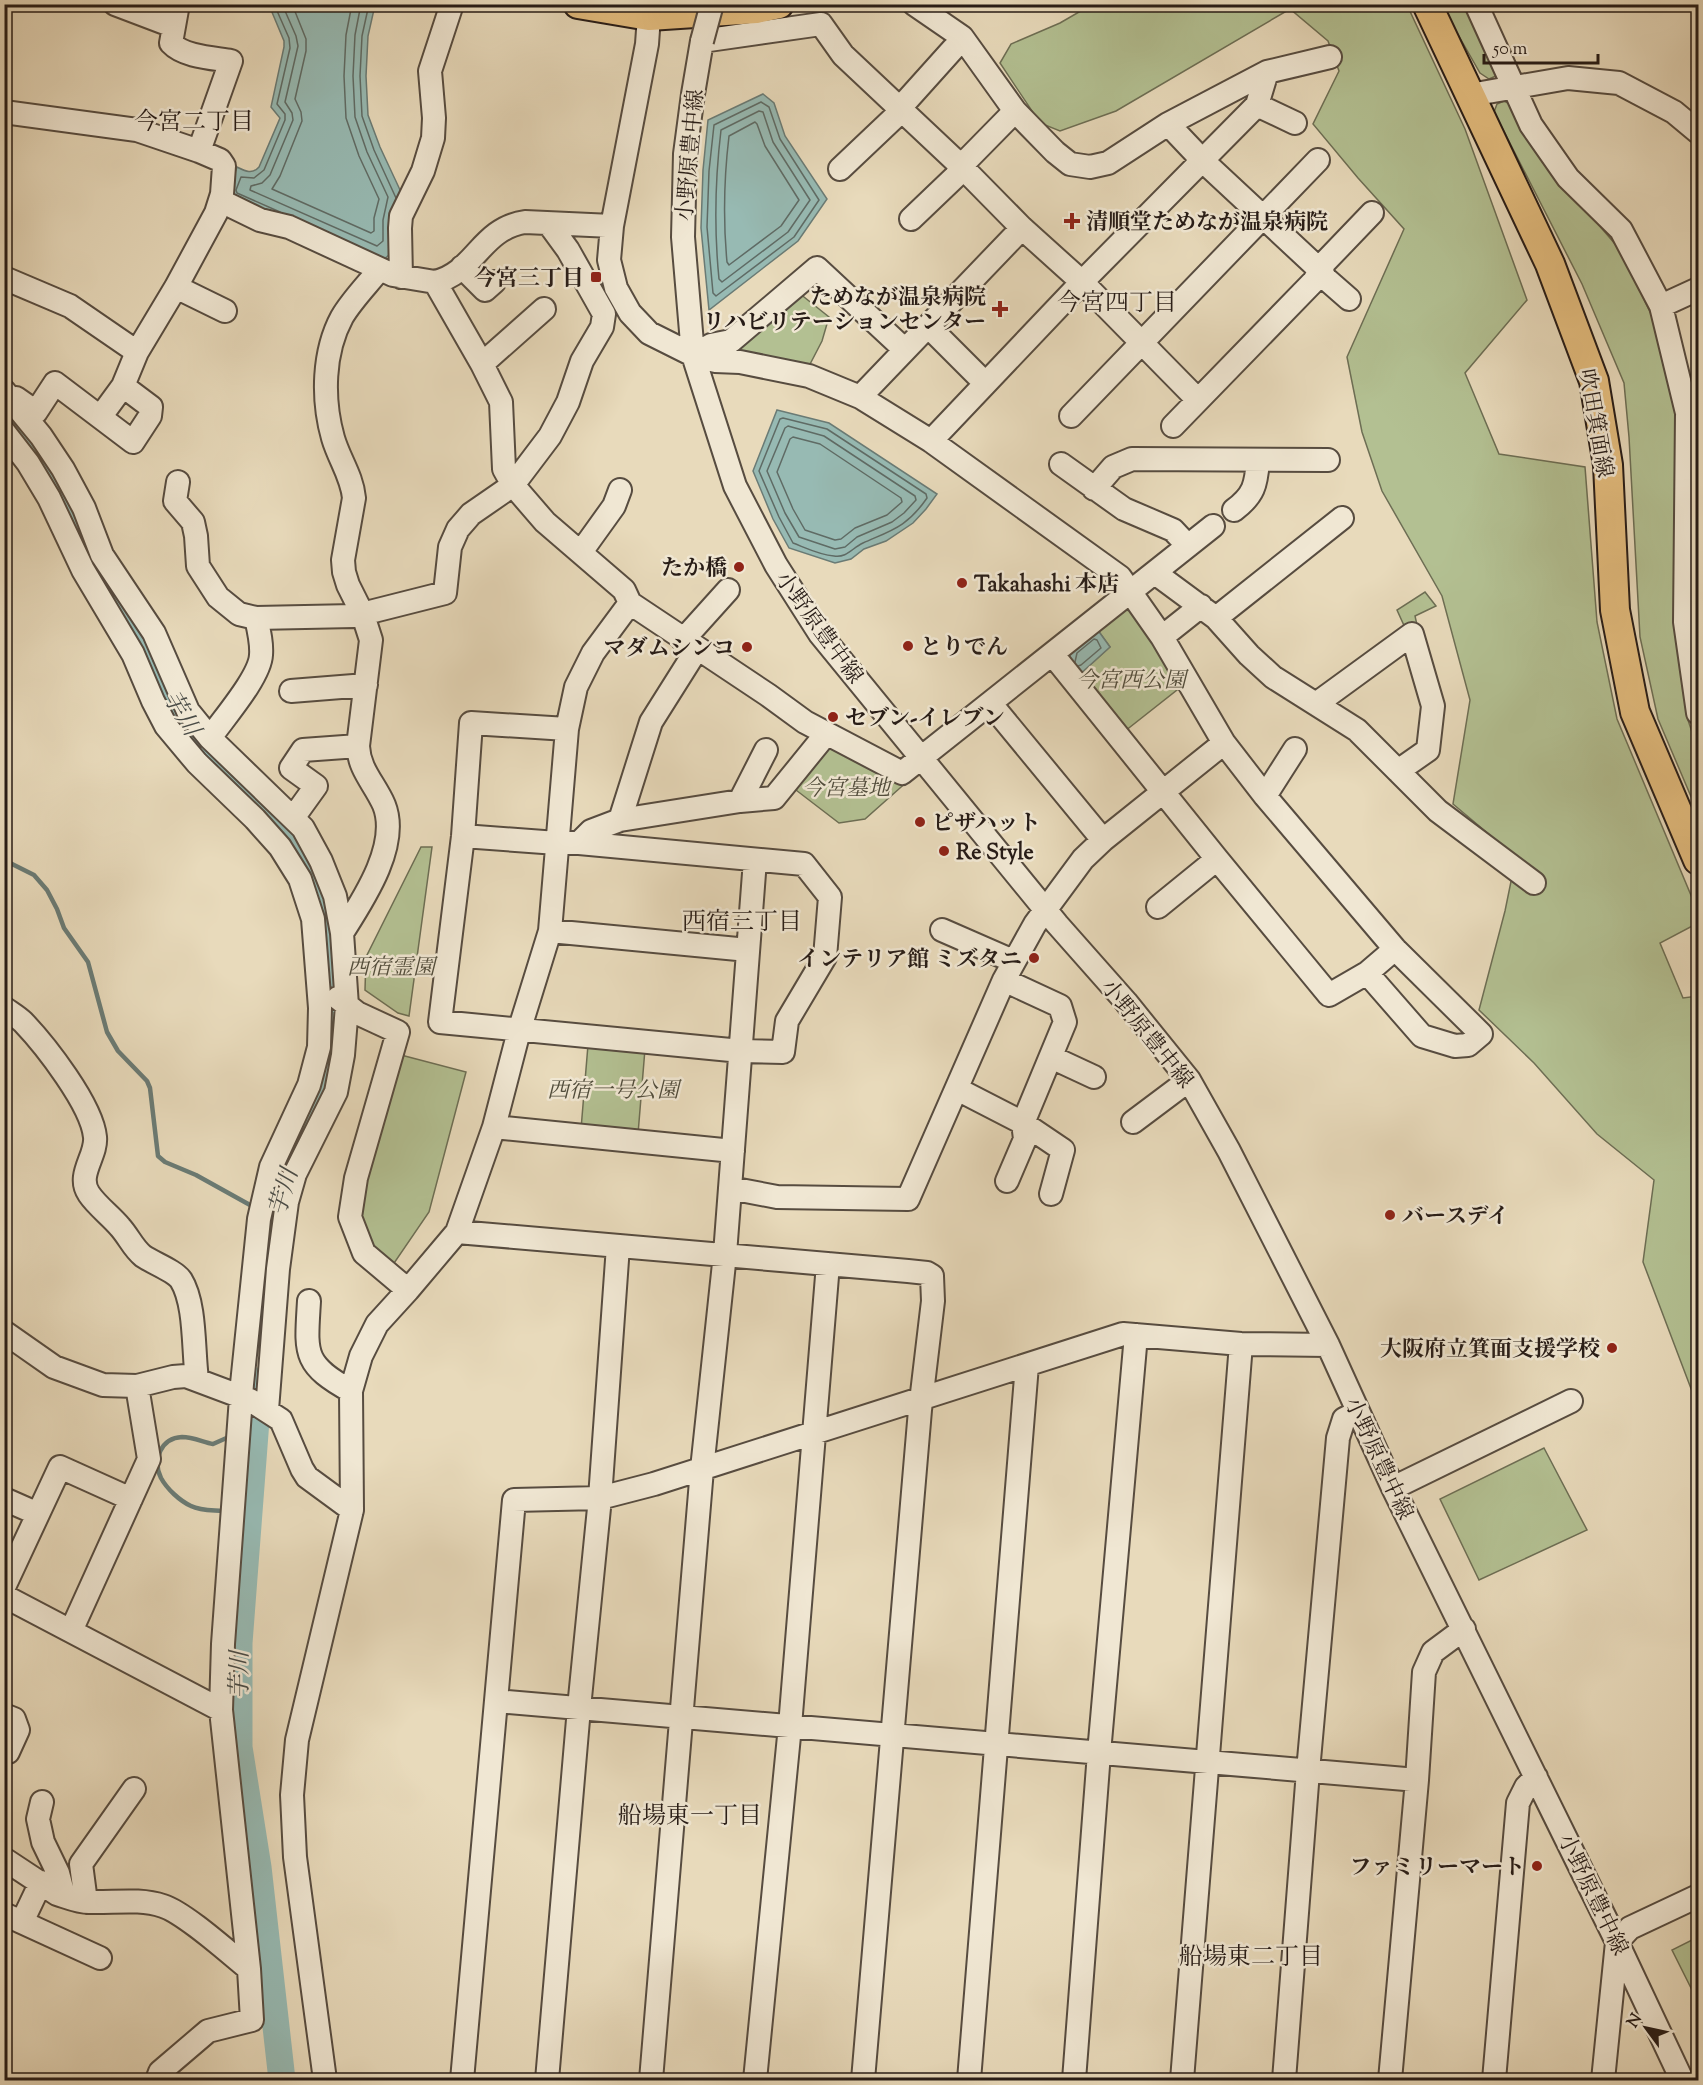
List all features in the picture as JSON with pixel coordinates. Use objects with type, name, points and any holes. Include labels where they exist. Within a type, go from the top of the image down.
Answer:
[{"type":"main road","points":[[578,4],[649,16],[756,9],[779,4]]},
{"type":"main road","name":"吹田箕面線","points":[[1427,4],[1550,264],[1594,381],[1608,465],[1615,610],[1635,712],[1698,860]]},
{"type":"street","points":[[115,4],[175,15],[171,43],[175,47],[194,54],[231,61],[200,150]]},
{"type":"street","points":[[401,277],[401,216],[423,171],[433,138],[434,118],[430,71],[452,4]]},
{"type":"street","name":"小野原豊中線","points":[[712,4],[702,41],[685,154],[683,225],[693,355],[735,486],[776,565],[820,634],[1057,924],[1126,1002],[1189,1080],[1229,1151],[1328,1345],[1393,1488],[1617,1942],[1682,2080]]},
{"type":"street","points":[[914,4],[962,37],[1015,111],[1054,152],[1070,164],[1090,167],[1108,163],[1168,124],[1267,72],[1330,57]]},
{"type":"street","points":[[1476,4],[1531,124],[1568,178],[1621,230],[1661,306],[1687,413],[1692,622],[1698,713]]},
{"type":"street","points":[[649,16],[647,44],[612,226],[609,260],[616,288],[630,313],[649,333],[693,355],[715,361],[740,362],[809,376],[860,397],[931,441],[1120,577],[1162,637],[1224,743],[1265,796],[1395,949],[1481,1034],[1468,1045],[1455,1046],[1422,1036],[1367,973]]},
{"type":"street","points":[[702,41],[821,24],[843,55],[961,166],[1022,228],[1082,282],[1198,400]]},
{"type":"street","points":[[840,169],[897,115],[900,108],[953,50]]},
{"type":"street","points":[[931,441],[1082,282],[1257,105],[1267,72]]},
{"type":"street","points":[[1470,95],[1568,78],[1619,83],[1674,112],[1698,132]]},
{"type":"street","points":[[1257,105],[1295,123]]},
{"type":"street","points":[[911,219],[956,176],[961,166],[1015,111]]},
{"type":"street","points":[[4,112],[137,130],[200,150],[220,160],[224,166],[221,201],[176,287],[137,352],[123,386],[101,416]]},
{"type":"street","points":[[1168,124],[1203,161],[1322,271],[1325,278],[1349,299]]},
{"type":"street","points":[[1071,416],[1317,160]]},
{"type":"street","points":[[221,201],[260,220],[299,232],[364,260],[379,270],[401,277],[435,282],[454,274],[487,241],[505,227],[525,222],[612,226]]},
{"type":"street","points":[[1173,426],[1268,330],[1322,271],[1325,262],[1372,213]]},
{"type":"street","points":[[178,482],[175,501],[193,522],[198,566],[218,597],[239,614],[256,618],[363,615],[445,593],[450,547],[458,529],[471,514],[513,485],[550,436],[568,402],[582,361],[602,327],[604,314],[568,250],[549,224]]},
{"type":"street","points":[[860,397],[1022,228]]},
{"type":"street","points":[[462,267],[484,290],[494,282]]},
{"type":"street","points":[[693,355],[711,345],[731,341],[817,268],[904,349]]},
{"type":"street","points":[[342,933],[358,908],[378,866],[388,834],[386,812],[359,758],[358,747],[371,640],[344,572],[343,560],[354,498],[353,488],[334,440],[328,413],[326,384],[331,345],[341,320],[379,270]]},
{"type":"street","points":[[4,278],[70,306],[137,352]]},
{"type":"street","points":[[435,282],[501,402],[504,469],[513,485],[545,522],[624,590],[630,603],[805,722],[902,774],[1214,526]]},
{"type":"street","points":[[176,287],[225,311]]},
{"type":"street","points":[[1661,306],[1698,289]]},
{"type":"street","points":[[482,364],[544,309]]},
{"type":"street","points":[[928,326],[985,383]]},
{"type":"street","points":[[5,392],[36,412],[55,383],[133,442],[150,416],[152,407],[123,386]]},
{"type":"street","points":[[5,392],[41,436],[63,469],[84,508],[102,555],[147,621],[158,642],[188,711],[210,738],[303,828],[328,876],[335,896],[342,933],[333,995],[320,1034],[317,1059],[309,1085],[274,1157],[262,1197],[254,1253],[256,1404]]},
{"type":"street","points":[[4,432],[28,463],[49,498],[83,570],[134,654],[166,726],[197,763],[272,837],[295,869],[311,910],[344,1044],[336,1092],[295,1174],[286,1202],[223,1644],[221,1710],[249,1969],[252,2020],[208,2031],[160,2072],[157,2080]]},
{"type":"street","points":[[1094,489],[1113,467],[1132,459],[1328,460]]},
{"type":"street","points":[[1234,510],[1246,501],[1256,484],[1258,460]]},
{"type":"street","points":[[1061,464],[1124,509],[1173,530],[1188,546]]},
{"type":"street","points":[[581,552],[614,506],[620,490]]},
{"type":"street","points":[[1162,637],[1208,612],[1342,518]]},
{"type":"street","points":[[1155,573],[1208,612],[1273,677],[1357,730],[1438,811],[1534,883]]},
{"type":"street","points":[[620,820],[651,722],[690,645],[728,591]]},
{"type":"street","points":[[326,2080],[295,1857],[293,1781],[297,1740],[352,1510],[351,1391],[361,1356],[376,1324],[457,1232],[494,1127],[519,1031],[550,931],[568,843],[567,729],[576,687],[593,653],[630,603]]},
{"type":"street","points":[[210,738],[251,681],[261,658],[256,618]]},
{"type":"street","points":[[1316,704],[1412,634],[1433,706],[1428,750],[1398,771]]},
{"type":"street","points":[[1053,655],[1329,995],[1367,973],[1395,949]]},
{"type":"street","points":[[291,691],[366,684]]},
{"type":"street","points":[[991,704],[1103,840]]},
{"type":"street","points":[[463,836],[804,864],[830,897],[825,957],[787,1021],[783,1052],[741,1051],[440,1022],[463,836],[471,723],[567,729]]},
{"type":"street","points":[[568,843],[620,820],[740,801],[774,798],[826,734]]},
{"type":"street","points":[[730,1188],[777,1197],[908,1199],[1008,970],[1046,909],[1083,859],[1103,840],[1224,743]]},
{"type":"street","points":[[293,818],[316,786],[291,768],[303,750],[358,747]]},
{"type":"street","points":[[1265,796],[1295,749]]},
{"type":"street","points":[[740,801],[766,750]]},
{"type":"street","points":[[1158,907],[1217,859]]},
{"type":"street","points":[[651,2080],[702,1469],[725,1254],[755,860]]},
{"type":"street","points":[[942,930],[1008,970],[1060,1006],[1065,1022],[1023,1124],[1025,1139],[1007,1180]]},
{"type":"street","points":[[550,931],[748,950]]},
{"type":"street","points":[[333,995],[357,1013],[398,1032],[356,1178],[350,1217],[364,1253],[408,1290]]},
{"type":"street","points":[[4,1008],[21,1020],[52,1057],[88,1115],[95,1137],[85,1175],[89,1194],[120,1227],[139,1252],[181,1280],[192,1322],[196,1379]]},
{"type":"street","points":[[1051,1057],[1094,1077]]},
{"type":"street","points":[[1133,1122],[1189,1080]]},
{"type":"street","points":[[957,1089],[1023,1124],[1063,1150],[1051,1194]]},
{"type":"street","points":[[494,1127],[733,1151]]},
{"type":"street","points":[[457,1232],[725,1254],[916,1272],[932,1276],[933,1301],[921,1399],[863,2080]]},
{"type":"street","points":[[547,2080],[579,1708],[600,1498],[618,1246]]},
{"type":"street","points":[[755,2080],[790,1726],[828,1264]]},
{"type":"street","points":[[309,1301],[306,1344],[310,1358],[329,1379],[351,1391]]},
{"type":"street","points":[[4,1332],[57,1368],[103,1385],[137,1386],[186,1376],[256,1404],[284,1424],[294,1453],[307,1477],[352,1510]]},
{"type":"street","points":[[462,2080],[514,1500],[600,1498],[702,1469],[1124,1334],[1241,1344],[1328,1345]]},
{"type":"street","points":[[1074,2080],[1136,1335]]},
{"type":"street","points":[[1182,2080],[1241,1344]]},
{"type":"street","points":[[969,2080],[1027,1365]]},
{"type":"street","points":[[71,1631],[148,1459],[137,1386]]},
{"type":"street","points":[[1393,1488],[1571,1401]]},
{"type":"street","points":[[1284,2080],[1308,1771],[1338,1438],[1344,1419],[1358,1412]]},
{"type":"street","points":[[4,1587],[60,1467],[131,1499]]},
{"type":"street","points":[[4,1499],[38,1514]]},
{"type":"street","points":[[4,1596],[221,1710]]},
{"type":"street","points":[[1390,2080],[1417,1780],[1424,1671],[1433,1652],[1464,1629]]},
{"type":"street","points":[[496,1701],[1417,1780]]},
{"type":"street","points":[[4,1715],[15,1719],[18,1730],[8,1752],[4,1753]]},
{"type":"street","points":[[1494,2080],[1518,1803],[1526,1787],[1536,1777]]},
{"type":"street","points":[[86,1902],[81,1864],[134,1789]]},
{"type":"street","points":[[42,1802],[38,1819],[43,1842],[58,1873],[64,1896]]},
{"type":"street","points":[[4,1858],[57,1894],[86,1902],[141,1902],[164,1906],[184,1918],[249,1969]]},
{"type":"street","points":[[41,1882],[13,1918],[100,1958]]},
{"type":"street","points":[[1603,2080],[1617,1942],[1630,1928],[1698,1896]]},
{"type":"green space","points":[[1091,5],[1407,5],[1465,129],[1527,300],[1465,373],[1499,454],[1585,467],[1597,622],[1617,719],[1698,912],[1698,923],[1660,943],[1683,998],[1698,996],[1698,1407],[1643,1262],[1654,1180],[1597,1134],[1534,1063],[1479,1010],[1505,911],[1516,857],[1453,804],[1470,700],[1442,596],[1382,491],[1362,432],[1347,357],[1404,229],[1313,124],[1339,71],[1328,41],[1290,9],[1116,111],[1060,131],[1040,123],[1000,63],[1011,44],[1060,23]]},
{"type":"green space","points":[[1444,5],[1468,5],[1498,66],[1496,76],[1489,79],[1480,73],[1452,24]]},
{"type":"green space","points":[[1504,101],[1512,105],[1535,150],[1621,251],[1661,335],[1675,409],[1678,519],[1675,633],[1687,717],[1698,750],[1698,813],[1658,719],[1640,637],[1624,383],[1582,284],[1494,112],[1497,104]]},
{"type":"green space","points":[[799,293],[829,317],[822,341],[807,370],[736,356],[733,347]]},
{"type":"green space","points":[[1425,592],[1436,606],[1415,616],[1417,625],[1407,632],[1397,610]]},
{"type":"green space","name":"今宮西公園","points":[[1123,610],[1136,611],[1182,686],[1125,731],[1078,676],[1110,647],[1097,629]]},
{"type":"green space","name":"今宮墓地","points":[[831,741],[909,780],[865,819],[839,823],[792,787]]},
{"type":"green space","name":"西宿霊園","points":[[421,847],[432,847],[409,1016],[398,1013],[365,990],[366,957]]},
{"type":"green space","name":"西宿一号公園","points":[[588,1045],[645,1049],[638,1134],[581,1129]]},
{"type":"green space","points":[[401,1055],[466,1072],[429,1212],[388,1272],[364,1253],[356,1177]]},
{"type":"green space","points":[[1544,1448],[1587,1530],[1479,1580],[1440,1499]]},
{"type":"green space","points":[[1698,1937],[1698,2002],[1672,1950]]},
{"type":"water","points":[[269,5],[375,5],[368,36],[366,76],[368,115],[401,192],[390,254],[381,262],[227,195],[237,167],[251,172],[259,167],[280,118],[271,107],[284,41]]},
{"type":"water","points":[[763,94],[774,103],[785,136],[827,199],[798,241],[709,310],[701,228],[708,120]]},
{"type":"water","points":[[777,410],[829,423],[937,494],[913,523],[886,541],[864,549],[851,559],[835,563],[789,548],[773,519],[753,471]]},
{"type":"water","points":[[1097,629],[1110,647],[1078,676],[1068,664],[1071,650]]},
{"type":"waterway","name":"芋川","points":[[4,408],[46,464],[79,525]]},
{"type":"waterway","name":"芋川","points":[[123,603],[144,640],[179,717],[209,753],[263,804],[288,832],[310,864],[317,880],[329,930],[335,1009],[330,1066],[326,1084],[311,1123]]},
{"type":"waterway","points":[[4,860],[34,875],[47,890],[64,928],[88,962],[107,1032],[118,1051],[147,1081],[150,1088],[158,1156],[165,1162],[196,1175],[250,1205]]},
{"type":"waterway","name":"芋川","points":[[259,1381],[239,1643],[239,1747],[258,1867],[282,2080]]},
{"type":"waterway","name":"芋川","points":[[252,1421],[256,1418]]},
{"type":"waterway","points":[[223,1511],[195,1508],[178,1498],[161,1478],[158,1471],[158,1457],[164,1446],[175,1438],[190,1438],[213,1444],[231,1436]]},
{"type":"waterway","points":[[240,1514],[249,1515]]},
{"type":"place","name":"清順堂ためなが温泉病院","points":[[1072,221]]},
{"type":"place","name":"今宮三丁目","points":[[596,277]]},
{"type":"place","name":"ためなが温泉病院 リハビリテーションセンター","points":[[1000,309]]},
{"type":"place","name":"たか橋","points":[[739,567]]},
{"type":"place","name":"Takahashi 本店","points":[[962,583]]},
{"type":"place","name":"とりでん","points":[[908,646]]},
{"type":"place","name":"マダムシンコ","points":[[747,647]]},
{"type":"place","name":"セブン-イレブン","points":[[833,717]]},
{"type":"place","name":"ピザハット","points":[[920,822]]},
{"type":"place","name":"Re Style","points":[[944,851]]},
{"type":"place","name":"インテリア館 ミズタニ","points":[[1034,958]]},
{"type":"place","name":"バースデイ","points":[[1390,1215]]},
{"type":"place","name":"大阪府立箕面支援学校","points":[[1612,1348]]},
{"type":"place","name":"ファミリーマート","points":[[1537,1866]]},
{"type":"district","name":"今宮二丁目","points":[[194,121]]},
{"type":"district","name":"今宮四丁目","points":[[1117,302]]},
{"type":"district","name":"西宿三丁目","points":[[742,921]]},
{"type":"district","name":"船場東一丁目","points":[[690,1815]]},
{"type":"district","name":"船場東二丁目","points":[[1251,1956]]}]
